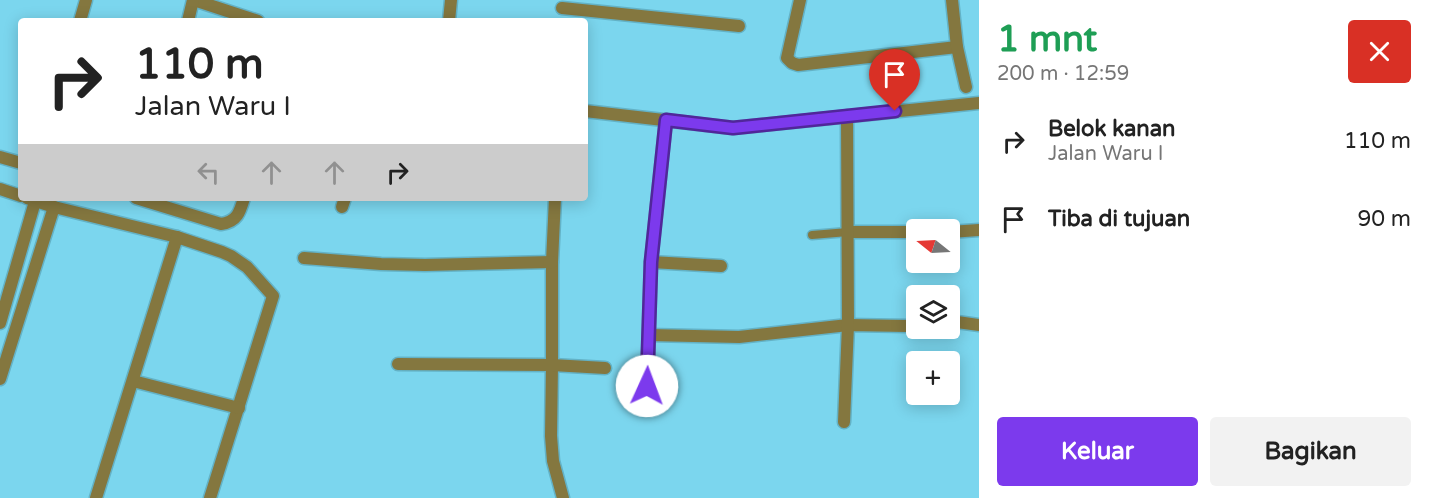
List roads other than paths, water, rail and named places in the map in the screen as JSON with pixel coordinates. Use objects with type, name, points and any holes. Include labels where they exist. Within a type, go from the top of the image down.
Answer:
[{"type":"street","points":[[81,18],[86,0]]},
{"type":"street","points":[[189,18],[193,0],[249,18]]},
{"type":"street","points":[[449,18],[451,0]]},
{"type":"street","points":[[800,0],[787,58],[798,65],[957,46]]},
{"type":"street","points":[[952,0],[957,46],[966,87]]},
{"type":"street","points":[[563,10],[739,26]]},
{"type":"street","points":[[588,111],[733,128],[979,103]]},
{"type":"street","points":[[844,422],[848,325],[848,116]]},
{"type":"street","points":[[647,386],[651,262],[666,120]]},
{"type":"street","points":[[0,157],[18,162]]},
{"type":"street","points":[[0,189],[18,195]]},
{"type":"street","points":[[0,323],[32,201]]},
{"type":"street","points":[[38,201],[54,207],[177,237],[231,256],[247,267],[273,296],[210,498]]},
{"type":"street","points":[[149,201],[221,224],[231,222],[236,217],[243,201]]},
{"type":"street","points":[[555,201],[552,262],[551,436],[553,461],[563,498]]},
{"type":"street","points":[[0,380],[54,207]]},
{"type":"street","points":[[960,231],[979,230]]},
{"type":"street","points":[[848,232],[906,232]]},
{"type":"street","points":[[96,498],[177,237]]},
{"type":"street","points":[[304,258],[425,265],[552,262]]},
{"type":"street","points":[[651,262],[721,266]]},
{"type":"street","points":[[960,322],[979,325]]},
{"type":"street","points":[[649,335],[739,337],[848,325],[906,326]]},
{"type":"street","points":[[398,364],[552,365],[605,368]]},
{"type":"street","points":[[133,381],[239,408]]},
{"type":"lane","points":[[812,235],[848,232]]}]
